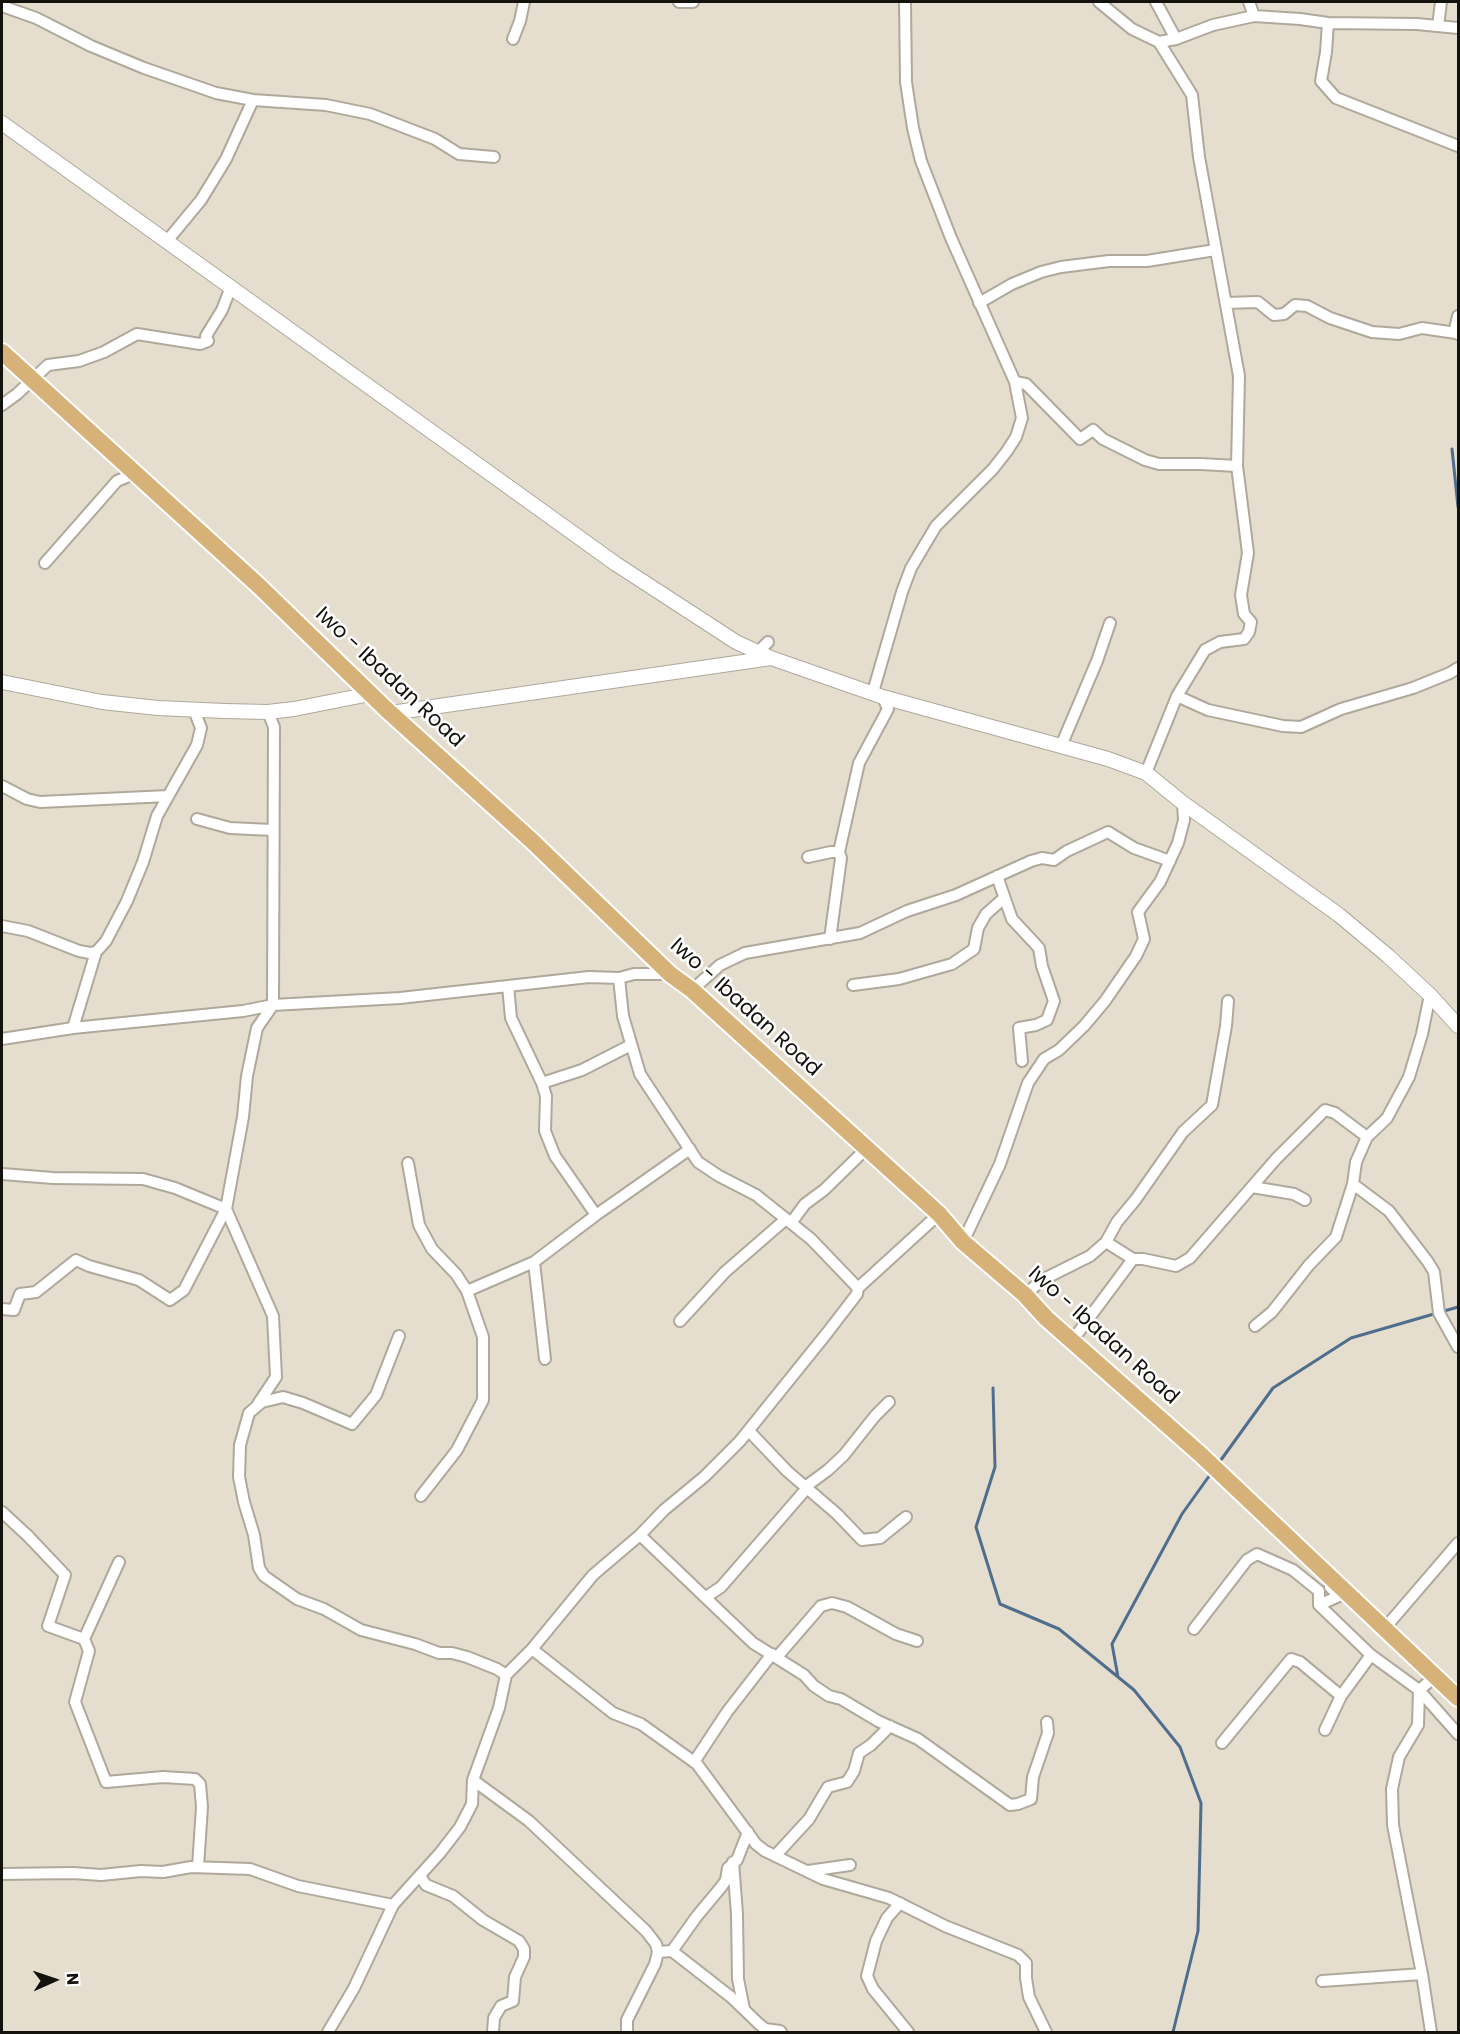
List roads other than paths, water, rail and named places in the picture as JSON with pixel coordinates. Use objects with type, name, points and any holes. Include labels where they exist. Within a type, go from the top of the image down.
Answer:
[{"type":"main road","name":"Iwo - Ibadan Road","points":[[2,352],[259,586],[370,694],[531,840],[670,974],[692,990],[867,1148],[939,1214],[963,1242],[1025,1295],[1046,1318],[1200,1454],[1458,1698]]},
{"type":"street","points":[[513,39],[524,2]]},
{"type":"street","points":[[679,2],[693,2]]},
{"type":"street","points":[[830,939],[841,858],[839,852],[859,763],[888,709],[878,694],[902,592],[911,568],[936,526],[993,469],[1016,436],[1022,418],[1015,382],[947,227],[919,150],[906,82],[905,2]]},
{"type":"street","points":[[1099,2],[1132,29],[1159,42],[1192,95],[1199,158],[1239,376],[1237,466],[1248,553],[1240,595],[1244,614],[1251,622],[1249,632],[1244,639],[1220,642],[1205,650],[1177,696],[1146,773]]},
{"type":"street","points":[[1156,2],[1176,39]]},
{"type":"street","points":[[1249,2],[1254,16]]},
{"type":"street","points":[[1438,26],[1441,2]]},
{"type":"street","points":[[2,6],[36,18],[91,46],[178,81],[216,93],[253,100],[326,105],[370,114],[435,139],[459,154],[494,157]]},
{"type":"street","points":[[1159,42],[1254,16],[1328,23],[1417,24],[1458,28]]},
{"type":"street","points":[[1328,23],[1321,81],[1336,98],[1458,146]]},
{"type":"street","points":[[167,241],[201,200],[226,159],[253,100]]},
{"type":"street","points":[[2,123],[616,564],[736,642],[771,658],[878,694],[1108,759],[1146,773],[1183,803],[1339,915],[1430,995],[1458,1026]]},
{"type":"street","points":[[979,303],[1012,284],[1041,272],[1061,267],[1109,261],[1147,261],[1215,250]]},
{"type":"street","points":[[3,402],[32,381],[48,365],[79,361],[104,352],[137,334],[201,344],[208,341],[206,336],[222,310],[231,287]]},
{"type":"street","points":[[1226,303],[1258,302],[1274,315],[1284,314],[1295,305],[1307,306],[1330,318],[1372,332],[1399,334],[1422,328],[1457,334],[1455,329],[1458,316]]},
{"type":"street","points":[[1015,382],[1026,384],[1080,439],[1093,430],[1103,439],[1145,460],[1159,464],[1237,466]]},
{"type":"street","points":[[45,563],[117,481],[136,473]]},
{"type":"street","points":[[1061,746],[1097,661],[1110,623]]},
{"type":"street","points":[[758,652],[768,642]]},
{"type":"street","points":[[391,713],[771,658]]},
{"type":"street","points":[[1177,696],[1208,710],[1283,726],[1301,727],[1341,709],[1413,688],[1458,668]]},
{"type":"street","points":[[2,682],[102,702],[194,710],[268,712],[327,704],[370,694]]},
{"type":"street","points":[[73,1028],[96,952],[106,941],[127,901],[143,862],[157,816],[197,745],[201,728],[194,710]]},
{"type":"street","points":[[2,1309],[14,1310],[20,1294],[36,1292],[76,1260],[139,1280],[170,1300],[184,1290],[226,1209],[257,1028],[273,1005],[274,727],[268,712]]},
{"type":"street","points":[[2,786],[27,799],[40,802],[168,796]]},
{"type":"street","points":[[963,1242],[1000,1164],[1028,1083],[1044,1059],[1059,1050],[1098,1010],[1136,956],[1144,939],[1138,912],[1160,882],[1178,843],[1184,820],[1183,803]]},
{"type":"street","points":[[197,819],[230,828],[272,830]]},
{"type":"street","points":[[692,990],[720,965],[745,953],[860,933],[907,911],[957,895],[1031,861],[1042,858],[1054,860],[1067,851],[1108,832],[1134,848],[1170,861]]},
{"type":"street","points":[[808,857],[839,852]]},
{"type":"street","points":[[997,876],[1012,920],[1039,948],[1042,966],[1054,1001],[1047,1020],[1019,1028],[1022,1061]]},
{"type":"street","points":[[853,985],[899,979],[952,964],[974,949],[978,928],[986,914],[1003,899]]},
{"type":"street","points":[[2,926],[28,932],[79,951],[96,952]]},
{"type":"street","points":[[2,1039],[73,1028],[243,1011],[273,1005],[400,998],[589,977],[619,978],[634,974],[670,974]]},
{"type":"street","points":[[619,978],[622,1016],[640,1074],[698,1162],[719,1176],[756,1194],[811,1239],[858,1288]]},
{"type":"street","points":[[508,986],[511,1018],[546,1096],[545,1131],[555,1156],[596,1215]]},
{"type":"street","points":[[1255,1326],[1272,1312],[1309,1265],[1336,1237],[1353,1184],[1356,1162],[1367,1137],[1387,1118],[1408,1077],[1422,1034],[1430,995]]},
{"type":"street","points":[[1025,1295],[1042,1280],[1090,1256],[1106,1242],[1117,1222],[1136,1200],[1183,1132],[1212,1105],[1226,1026],[1228,1001]]},
{"type":"street","points":[[542,1083],[582,1070],[631,1045]]},
{"type":"street","points":[[1106,1242],[1133,1259],[1176,1266],[1182,1264],[1190,1258],[1276,1159],[1325,1110],[1335,1113],[1367,1137]]},
{"type":"street","points":[[680,1321],[725,1272],[824,1190],[867,1148]]},
{"type":"street","points":[[467,1291],[534,1262],[690,1149]]},
{"type":"street","points":[[408,1163],[419,1225],[432,1249],[456,1274],[467,1291],[483,1337],[483,1400],[457,1450],[421,1496]]},
{"type":"street","points":[[2,1174],[53,1178],[143,1179],[175,1188],[226,1209],[273,1317],[276,1377],[257,1406]]},
{"type":"street","points":[[1353,1184],[1389,1211],[1428,1262],[1434,1272],[1438,1313],[1458,1347]]},
{"type":"street","points":[[1252,1187],[1294,1194],[1305,1200]]},
{"type":"street","points":[[328,2032],[354,1988],[393,1905],[460,1827],[472,1804],[473,1780],[499,1708],[506,1675],[532,1649],[593,1575],[704,1477],[748,1431],[827,1333],[858,1288],[939,1214]]},
{"type":"street","points":[[1072,1341],[1133,1259]]},
{"type":"street","points":[[534,1262],[545,1359]]},
{"type":"street","points":[[399,1336],[376,1395],[352,1424],[303,1402],[283,1397],[262,1402],[249,1413],[240,1445],[238,1463],[239,1478],[254,1535],[259,1568],[264,1576],[297,1599],[324,1609],[361,1630],[415,1644],[439,1653],[452,1653],[467,1657],[506,1675]]},
{"type":"street","points":[[706,1598],[721,1587],[806,1488],[844,1455],[889,1402]]},
{"type":"street","points":[[748,1431],[787,1471],[837,1514],[862,1540],[880,1538],[906,1517]]},
{"type":"street","points":[[1228,1480],[1339,1596],[1319,1605]]},
{"type":"street","points":[[2,1512],[64,1575],[48,1626],[84,1639]]},
{"type":"street","points":[[640,1535],[753,1643],[804,1675],[814,1686],[829,1696],[841,1699],[918,1739],[1006,1803],[1014,1805],[1030,1799],[1033,1777],[1048,1733],[1047,1722]]},
{"type":"street","points":[[1385,1628],[1458,1543]]},
{"type":"street","points":[[1194,1629],[1247,1560],[1257,1554],[1282,1563],[1319,1591],[1319,1605],[1371,1655],[1419,1690],[1458,1734]]},
{"type":"street","points":[[119,1562],[84,1639],[89,1651],[75,1702],[106,1782],[163,1778],[195,1779],[200,1784],[202,1807],[198,1867]]},
{"type":"street","points":[[694,1762],[727,1712],[774,1655],[821,1606],[832,1603],[847,1607],[896,1634],[917,1641]]},
{"type":"street","points":[[532,1649],[613,1713],[640,1724],[694,1762],[756,1844],[775,1856],[823,1879],[890,1898],[945,1926],[1018,1955],[1026,1963],[1029,1997],[1046,2032]]},
{"type":"street","points":[[1325,1731],[1341,1696],[1371,1655]]},
{"type":"street","points":[[1222,1743],[1291,1659],[1300,1662],[1341,1696]]},
{"type":"street","points":[[1431,2032],[1393,1825],[1392,1789],[1399,1757],[1418,1725],[1419,1690],[1436,1676]]},
{"type":"street","points":[[775,1856],[809,1819],[828,1787],[848,1782],[859,1753],[871,1745],[890,1726]]},
{"type":"street","points":[[473,1780],[529,1821],[646,1931],[656,1944],[658,1952],[655,1964],[627,2020],[627,2032]]},
{"type":"street","points":[[672,1951],[726,1880],[728,1868],[737,1860],[748,1832]]},
{"type":"street","points":[[733,1862],[738,1979],[744,2009]]},
{"type":"street","points":[[807,1871],[850,1865]]},
{"type":"street","points":[[2,1874],[101,1875],[141,1871],[163,1872],[198,1867],[250,1869],[297,1886],[393,1905]]},
{"type":"street","points":[[420,1876],[426,1885],[453,1896],[483,1920],[519,1941],[524,1949],[524,1957],[515,1977],[513,2001],[501,2006],[494,2018],[493,2032]]},
{"type":"street","points":[[900,1903],[887,1918],[867,1976],[873,1989],[908,2032]]},
{"type":"street","points":[[658,1952],[672,1951],[696,1968],[765,2029],[781,2032]]},
{"type":"street","points":[[1323,1981],[1422,1974]]},
{"type":"waterway","points":[[1452,449],[1458,507]]},
{"type":"waterway","points":[[1218,1464],[1273,1388],[1351,1338],[1458,1307]]},
{"type":"waterway","points":[[993,1388],[995,1467],[976,1527],[1000,1604],[1059,1629],[1134,1690],[1180,1747],[1201,1803],[1198,1931],[1173,2032]]},
{"type":"waterway","points":[[1118,1677],[1112,1644],[1182,1514],[1212,1472]]}]
